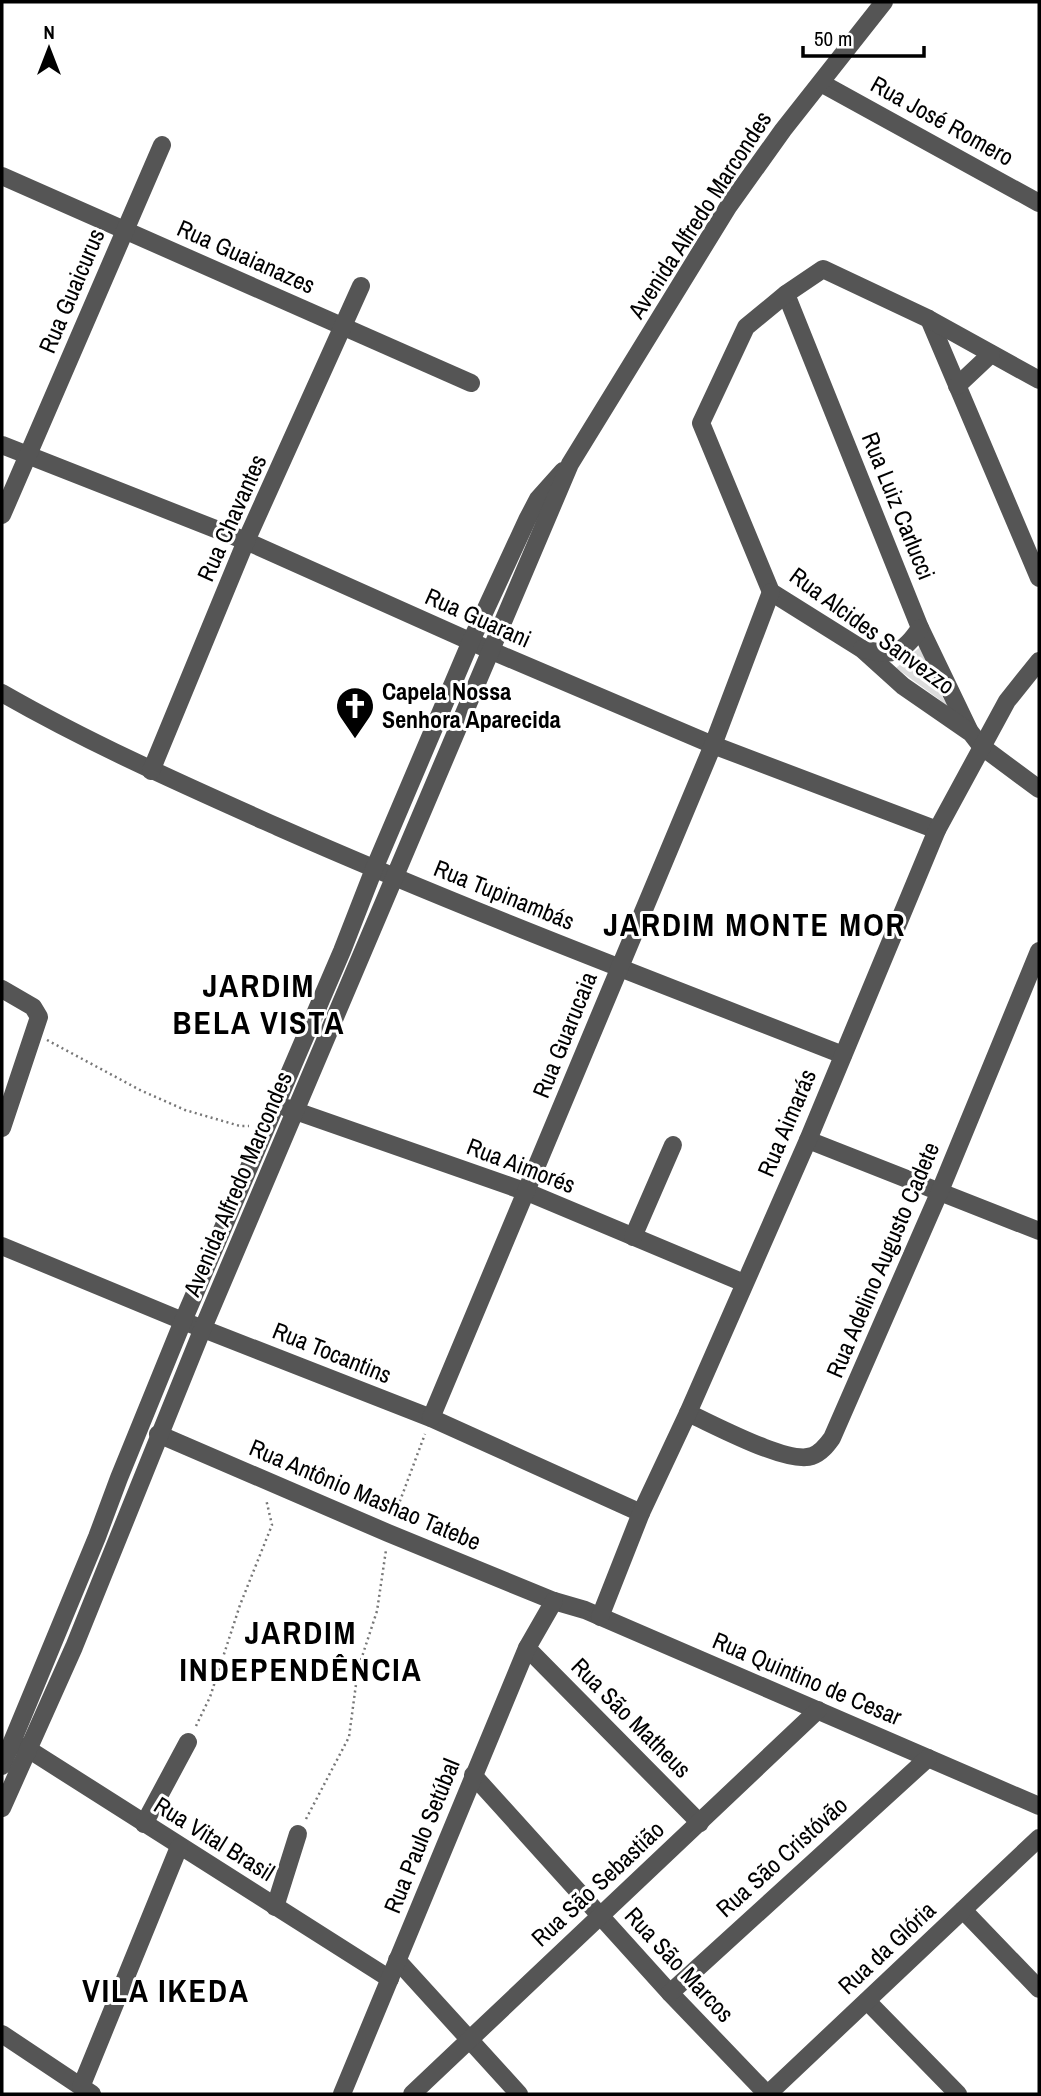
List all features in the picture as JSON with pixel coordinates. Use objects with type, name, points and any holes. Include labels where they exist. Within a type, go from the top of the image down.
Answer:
[{"type":"street","name":"Avenida Alfredo Marcondes","points":[[2,1766],[20,1746],[74,1647],[203,1328],[570,464],[728,207],[783,130],[884,2]]},
{"type":"street","name":"Rua José Romero","points":[[821,83],[1039,202]]},
{"type":"street","name":"Rua Guaicurus","points":[[2,515],[162,145]]},
{"type":"street","name":"Rua Guaianazes","points":[[2,176],[471,383]]},
{"type":"street","name":"Rua Alcides Sanvezzo","points":[[1039,380],[929,319],[823,269],[786,293],[746,327],[701,423],[771,592],[862,649],[903,686],[1039,789]]},
{"type":"street","name":"Rua Chavantes","points":[[151,771],[247,541],[362,286]]},
{"type":"street","name":"Rua Luiz Carlucci","points":[[786,293],[920,628],[976,740]]},
{"type":"street","points":[[929,319],[1039,578]]},
{"type":"street","points":[[957,386],[991,354]]},
{"type":"street","name":"Rua Guarani","points":[[2,445],[247,541],[492,651],[713,745],[937,830]]},
{"type":"street","name":"Avenida Alfredo Marcondes","points":[[2,1808],[20,1746],[97,1537],[183,1321],[342,951],[374,869],[471,641],[538,499],[570,464]]},
{"type":"street","name":"Rua Guarucaia","points":[[431,1418],[713,745],[771,592]]},
{"type":"street","points":[[862,649],[881,653],[902,650],[909,645],[920,628]]},
{"type":"street","name":"Rua Aimarás","points":[[600,1616],[641,1513],[808,1140],[976,740],[1039,661]]},
{"type":"street","name":"Rua Tupinambás","points":[[2,693],[151,771],[374,869],[843,1055]]},
{"type":"street","name":"Rua Adelino Augusto Cadete","points":[[688,1413],[776,1453],[795,1458],[811,1457],[832,1438],[940,1191],[1039,951]]},
{"type":"street","points":[[2,989],[33,1007],[39,1023],[2,1128]]},
{"type":"street","name":"Rua Aimorés","points":[[276,1105],[297,1110],[527,1192],[744,1283]]},
{"type":"street","points":[[808,1140],[1039,1231]]},
{"type":"street","points":[[633,1237],[673,1145]]},
{"type":"street","name":"Rua Tocantins","points":[[2,1245],[183,1321],[431,1418],[641,1513]]},
{"type":"street","name":"Rua Antônio Mashao Tatebe","points":[[159,1434],[554,1601]]},
{"type":"street","points":[[97,1537],[116,1547]]},
{"type":"street","name":"Rua Quintino de Cesar","points":[[554,1601],[600,1616],[1039,1806]]},
{"type":"street","name":"Rua Paulo Setúbal","points":[[342,2094],[527,1648],[554,1601]]},
{"type":"street","name":"Rua São Matheus","points":[[527,1648],[700,1823]]},
{"type":"street","name":"Rua São Sebastião","points":[[412,2094],[818,1710]]},
{"type":"street","points":[[144,1824],[188,1742]]},
{"type":"street","name":"Rua Vital Brasil","points":[[20,1746],[390,1979]]},
{"type":"street","name":"Rua São Cristóvão","points":[[670,1993],[928,1758]]},
{"type":"street","name":"Rua São Marcos","points":[[473,1775],[670,1993],[767,2094]]},
{"type":"street","points":[[275,1907],[298,1834]]},
{"type":"street","name":"Rua da Glória","points":[[767,2094],[1039,1838]]},
{"type":"street","points":[[2,2034],[86,2090],[179,1847]]},
{"type":"street","points":[[963,1910],[1039,1989]]},
{"type":"street","points":[[397,1960],[519,2094]]},
{"type":"street","points":[[867,2001],[958,2094]]},
{"type":"path","points":[[35,1033],[140,1090],[186,1110],[240,1126],[267,1127]]},
{"type":"path","points":[[298,1834],[349,1738],[358,1669],[377,1611],[388,1533],[431,1418]]},
{"type":"path","points":[[188,1742],[210,1697],[240,1605],[272,1525],[268,1503],[253,1475]]},
{"type":"green space","points":[[920,647],[943,698],[956,718],[940,700],[896,668]]},
{"type":"place","name":"Capela Nossa Senhora Aparecida","points":[[355,740]]},
{"type":"district","name":"JARDIM MONTE MOR","points":[[755,925]]},
{"type":"district","name":"JARDIM BELA VISTA","points":[[259,1004]]},
{"type":"district","name":"JARDIM INDEPENDÊNCIA","points":[[301,1652]]},
{"type":"district","name":"VILA IKEDA","points":[[166,1991]]}]
